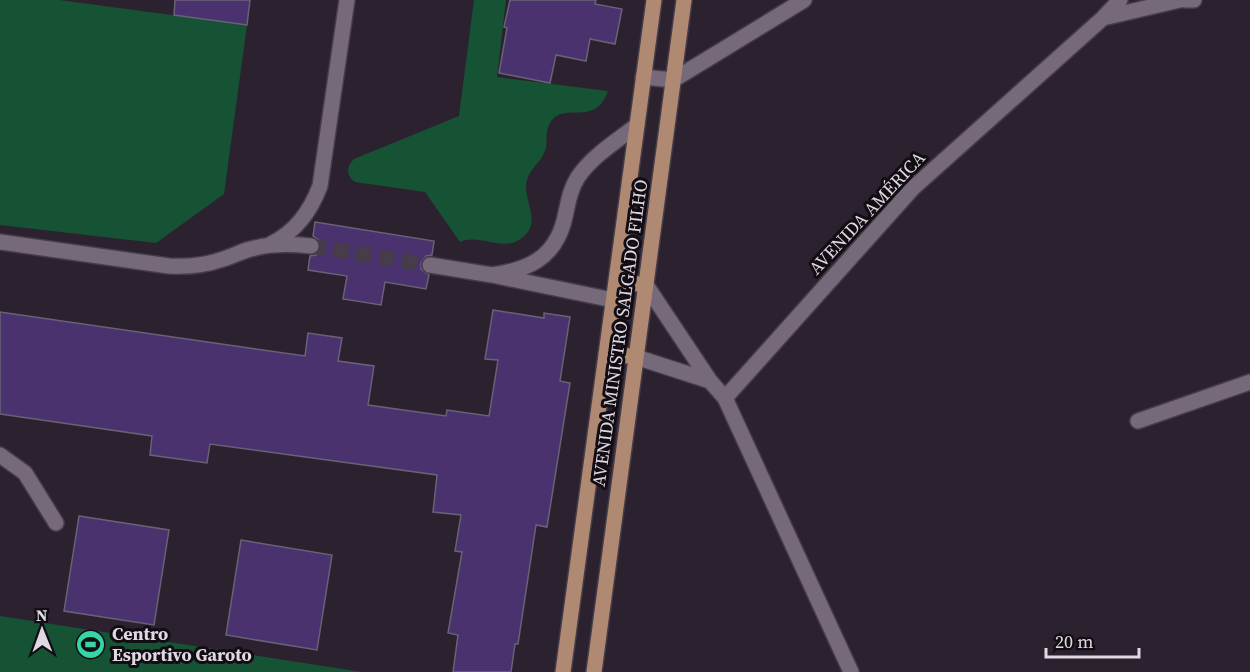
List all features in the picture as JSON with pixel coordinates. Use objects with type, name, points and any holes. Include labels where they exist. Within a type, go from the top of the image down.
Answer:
[{"type":"main road","name":"AVENIDA MINISTRO SALGADO FILHO","points":[[564,672],[654,0]]},
{"type":"main road","name":"AVENIDA MINISTRO SALGADO FILHO","points":[[594,672],[684,0]]},
{"type":"main road","points":[[616,281],[646,285]]},
{"type":"main road","points":[[606,353],[636,357]]},
{"type":"street","points":[[0,242],[187,267],[222,260],[283,238],[307,214],[320,186],[347,0]]},
{"type":"street","points":[[643,77],[674,80],[804,0]]},
{"type":"street","name":"AVENIDA AMÉRICA","points":[[725,398],[913,188],[1103,18],[1120,0]]},
{"type":"street","name":"AVENIDA AMÉRICA","points":[[1103,18],[1180,0]]},
{"type":"street","points":[[1185,0],[1194,0]]},
{"type":"street","points":[[492,275],[525,268],[539,260],[550,249],[559,236],[574,184],[587,165],[637,125]]},
{"type":"street","points":[[268,245],[311,246]]},
{"type":"street","points":[[430,265],[492,275],[613,300]]},
{"type":"street","points":[[646,285],[710,381],[725,398],[846,670]]},
{"type":"street","points":[[636,357],[710,381]]},
{"type":"street","points":[[1138,421],[1250,382]]},
{"type":"street","points":[[0,455],[25,473],[56,523]]},
{"type":"green space","points":[[0,0],[59,0],[247,25],[224,194],[156,243],[0,225]]},
{"type":"green space","points":[[474,0],[506,0],[497,77],[608,91],[602,103],[594,109],[586,112],[560,114],[553,119],[547,131],[545,151],[527,180],[531,226],[522,238],[507,244],[475,240],[460,242],[425,192],[355,182],[348,171],[354,159],[459,116]]},
{"type":"green space","name":"Centro Esportivo Garoto","points":[[0,616],[362,672],[0,672]]},
{"type":"building","points":[[175,0],[250,0],[247,25],[174,15]]},
{"type":"building","points":[[510,0],[596,0],[595,4],[622,9],[615,44],[590,39],[586,61],[556,55],[550,83],[499,73],[507,28],[504,27]]},
{"type":"building","points":[[315,222],[434,241],[432,255],[426,256],[421,263],[421,269],[429,275],[426,289],[385,282],[381,305],[343,299],[347,276],[308,270],[310,256],[316,255],[321,248],[320,241],[313,236]]},
{"type":"building","points":[[493,310],[544,318],[544,313],[570,317],[560,381],[570,383],[547,527],[536,525],[518,644],[515,644],[511,672],[453,672],[458,635],[448,633],[462,552],[455,551],[461,515],[433,512],[437,475],[210,444],[207,463],[150,455],[152,436],[0,414],[0,312],[305,356],[308,333],[342,338],[338,361],[374,366],[368,405],[446,416],[447,410],[489,416],[498,360],[485,359]]},
{"type":"building","points":[[79,516],[169,530],[154,625],[64,611]]},
{"type":"building","points":[[241,540],[332,555],[317,650],[226,635]]},
{"type":"tunnel","points":[[311,246],[430,265]]},
{"type":"place","name":"Centro Esportivo Garoto","points":[[91,644]]}]
